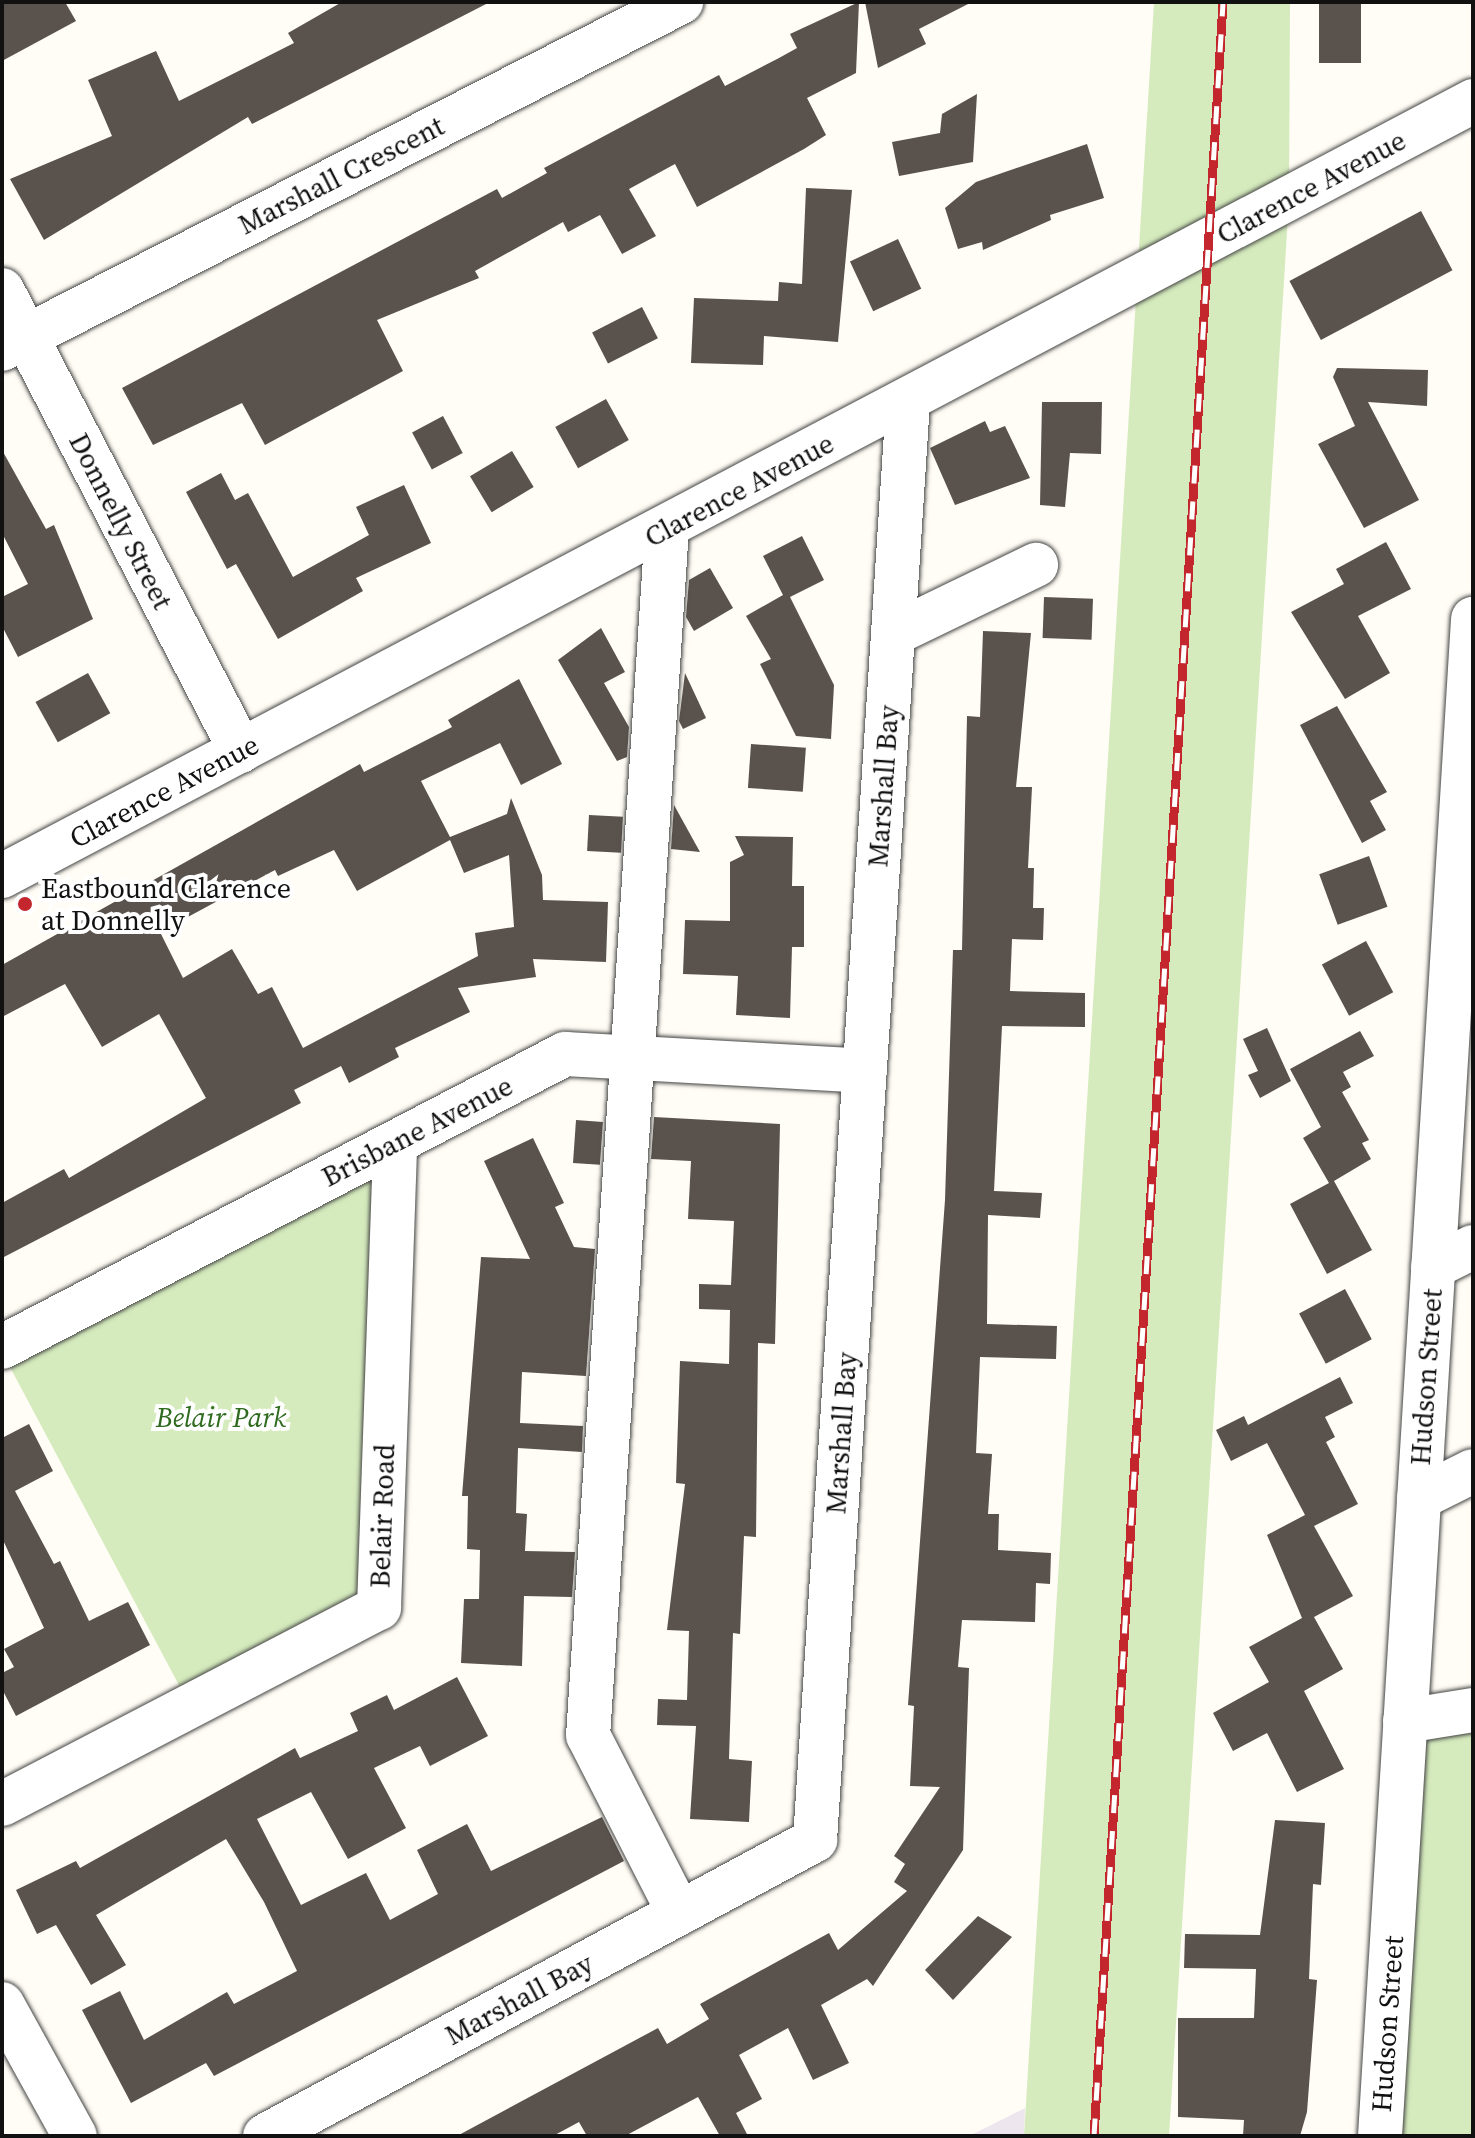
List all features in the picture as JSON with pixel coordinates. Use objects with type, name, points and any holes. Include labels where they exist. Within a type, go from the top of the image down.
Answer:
[{"type":"street","name":"Marshall Crescent","points":[[14,343],[681,2]]},
{"type":"street","name":"Clarence Avenue","points":[[2,876],[908,402],[1473,101]]},
{"type":"street","name":"Donnelly Street","points":[[2,290],[14,343],[241,751]]},
{"type":"street","name":"Marshall Bay","points":[[265,2136],[815,1840],[908,402]]},
{"type":"street","points":[[667,528],[630,1055],[588,1735],[679,1913]]},
{"type":"street","points":[[893,634],[1036,565]]},
{"type":"street","name":"Hudson Street","points":[[1380,2136],[1433,1267],[1460,1018],[1473,619]]},
{"type":"street","name":"Brisbane Avenue","points":[[2,1347],[565,1054],[630,1055],[865,1071]]},
{"type":"street","name":"Belair Road","points":[[2,1804],[379,1608],[395,1143]]},
{"type":"street","points":[[1433,1267],[1473,1247]]},
{"type":"street","points":[[1419,1498],[1473,1471]]},
{"type":"street","points":[[1405,1721],[1473,1710]]},
{"type":"street","points":[[2,2004],[75,2136]]},
{"type":"shaded area","points":[[1025,2108],[1024,2136],[969,2136]]},
{"type":"green space","points":[[1154,2],[1290,2],[1289,200],[1169,2136],[1024,2136]]},
{"type":"green space","name":"Belair Park","points":[[395,1143],[379,1608],[190,1706],[2,1352]]},
{"type":"green space","points":[[1473,1710],[1473,2136],[1380,2136],[1405,1721]]},
{"type":"building","points":[[2,2],[65,2],[76,21],[2,61]]},
{"type":"building","points":[[342,2],[490,2],[252,124],[248,117],[44,240],[10,179],[112,136],[88,80],[156,51],[179,101],[294,43],[288,33]]},
{"type":"building","points":[[859,2],[856,73],[807,98],[826,135],[804,149],[697,207],[675,164],[629,189],[656,236],[622,254],[600,215],[568,232],[563,222],[475,271],[479,278],[377,320],[403,371],[265,445],[242,403],[153,445],[122,388],[497,189],[502,198],[547,173],[544,168],[719,75],[725,86],[779,58],[797,48],[790,34]]},
{"type":"building","points":[[865,2],[972,2],[919,29],[926,44],[878,68]]},
{"type":"building","points":[[1319,2],[1361,2],[1361,63],[1319,63]]},
{"type":"building","points":[[977,94],[973,162],[899,176],[892,142],[940,133],[942,114]]},
{"type":"building","points":[[1087,144],[1104,198],[1050,215],[1051,220],[983,250],[982,242],[958,249],[945,208],[976,182]]},
{"type":"building","points":[[806,188],[852,190],[838,342],[764,336],[763,365],[691,363],[694,298],[778,301],[779,282],[802,284]]},
{"type":"building","points":[[1421,211],[1452,270],[1321,340],[1289,281]]},
{"type":"building","points":[[898,239],[921,289],[873,311],[850,261]]},
{"type":"building","points":[[642,307],[658,338],[608,364],[592,332]]},
{"type":"building","points":[[1337,368],[1428,370],[1427,406],[1368,402],[1419,500],[1364,528],[1318,444],[1355,426],[1333,377]]},
{"type":"building","points":[[606,399],[629,440],[578,468],[555,427]]},
{"type":"building","points":[[1042,402],[1102,402],[1101,454],[1070,453],[1065,507],[1040,505]]},
{"type":"building","points":[[443,416],[463,453],[432,470],[412,432]]},
{"type":"building","points":[[985,421],[990,432],[1005,426],[1030,478],[955,505],[930,448]]},
{"type":"building","points":[[2,450],[46,529],[54,525],[93,619],[18,657],[2,626],[2,597],[28,584],[2,533]]},
{"type":"building","points":[[512,451],[534,487],[492,512],[470,476]]},
{"type":"building","points":[[221,473],[235,500],[248,493],[293,577],[369,535],[356,507],[404,485],[431,543],[356,578],[363,591],[278,639],[236,564],[227,569],[186,492]]},
{"type":"building","points":[[802,536],[824,580],[790,597],[834,685],[831,739],[796,736],[760,664],[771,659],[746,616],[783,595],[763,556]]},
{"type":"building","points":[[1386,542],[1411,589],[1358,616],[1390,673],[1345,699],[1291,612],[1344,584],[1336,569]]},
{"type":"building","points":[[710,568],[733,608],[694,631],[686,617],[689,580]]},
{"type":"building","points":[[1044,597],[1093,599],[1092,640],[1043,638]]},
{"type":"building","points":[[601,628],[625,672],[604,683],[629,727],[627,757],[617,761],[558,660]]},
{"type":"building","points":[[983,631],[1031,633],[1016,787],[1032,787],[1028,868],[1034,868],[1033,908],[1044,908],[1043,940],[1012,939],[1010,991],[1085,993],[1085,1027],[1002,1026],[994,1191],[1042,1193],[1040,1218],[988,1215],[987,1324],[1057,1326],[1056,1359],[980,1357],[976,1453],[992,1454],[988,1514],[999,1514],[998,1550],[1051,1553],[1050,1584],[1036,1583],[1035,1622],[962,1620],[958,1667],[969,1668],[963,1850],[873,1986],[867,1979],[821,2005],[849,2063],[813,2080],[788,2028],[739,2055],[762,2099],[736,2113],[748,2136],[720,2136],[698,2097],[625,2136],[587,2136],[579,2122],[553,2136],[457,2136],[658,2028],[667,2044],[709,2019],[700,2004],[829,1933],[838,1950],[907,1891],[894,1882],[905,1864],[894,1856],[940,1787],[910,1786],[914,1706],[908,1705],[945,1200],[953,950],[962,950],[967,716],[980,717]]},
{"type":"building","points":[[88,673],[110,713],[58,742],[36,702]]},
{"type":"building","points":[[685,673],[706,718],[683,729],[679,721]]},
{"type":"building","points":[[519,679],[562,764],[521,785],[500,743],[421,781],[450,837],[507,814],[511,798],[542,875],[543,900],[608,902],[606,962],[533,959],[536,977],[458,988],[470,1012],[395,1048],[399,1057],[349,1083],[341,1066],[294,1090],[301,1103],[2,1258],[2,1203],[64,1169],[69,1178],[206,1098],[159,1014],[102,1047],[65,984],[2,1017],[2,965],[360,764],[364,772],[452,727],[448,720]],"holes":[[[450,840],[464,873],[509,855],[514,927],[475,933],[478,956],[303,1048],[272,987],[258,994],[232,949],[183,978],[160,932],[275,870],[278,876],[334,850],[357,891]]]},
{"type":"building","points":[[1337,706],[1387,792],[1370,801],[1386,830],[1362,843],[1300,725]]},
{"type":"building","points":[[751,744],[806,748],[803,792],[748,788]]},
{"type":"building","points":[[674,805],[700,852],[671,849]]},
{"type":"building","points":[[589,815],[623,817],[621,853],[587,851]]},
{"type":"building","points":[[735,836],[793,837],[792,886],[804,886],[804,947],[792,947],[790,1018],[736,1015],[738,976],[683,974],[685,920],[730,921],[730,862],[744,855]]},
{"type":"building","points":[[1369,856],[1387,907],[1338,925],[1319,874]]},
{"type":"building","points":[[1366,941],[1393,992],[1349,1016],[1322,964]]},
{"type":"building","points":[[1267,1028],[1291,1081],[1260,1098],[1248,1075],[1258,1071],[1243,1039]]},
{"type":"building","points":[[1360,1031],[1374,1056],[1343,1072],[1351,1087],[1342,1092],[1369,1140],[1362,1143],[1371,1159],[1334,1181],[1372,1250],[1327,1274],[1290,1204],[1329,1183],[1303,1138],[1321,1127],[1290,1069]]},
{"type":"building","points":[[654,1117],[780,1124],[775,1344],[758,1343],[756,1537],[744,1536],[740,1634],[733,1633],[729,1759],[752,1761],[749,1822],[690,1819],[696,1726],[657,1725],[658,1699],[687,1700],[689,1631],[667,1630],[685,1484],[676,1483],[680,1361],[729,1364],[730,1310],[699,1309],[699,1284],[731,1285],[734,1221],[688,1219],[691,1161],[651,1159]]},
{"type":"building","points":[[576,1120],[603,1122],[600,1165],[573,1163]]},
{"type":"building","points":[[533,1138],[564,1203],[555,1207],[574,1247],[595,1249],[586,1376],[522,1372],[520,1423],[583,1426],[582,1452],[518,1448],[516,1513],[527,1514],[525,1551],[575,1552],[572,1597],[524,1596],[522,1666],[461,1663],[464,1599],[479,1599],[480,1550],[467,1549],[468,1496],[462,1496],[481,1257],[530,1259],[484,1161]]},
{"type":"building","points":[[1345,1289],[1372,1339],[1326,1364],[1299,1313]]},
{"type":"building","points":[[1340,1377],[1353,1403],[1325,1417],[1335,1437],[1326,1442],[1358,1504],[1314,1526],[1353,1596],[1314,1617],[1343,1669],[1304,1691],[1344,1769],[1297,1792],[1267,1733],[1233,1751],[1213,1713],[1269,1682],[1249,1647],[1302,1618],[1267,1535],[1305,1515],[1267,1443],[1231,1461],[1216,1430],[1244,1416],[1248,1425]]},
{"type":"building","points":[[29,1424],[53,1471],[15,1491],[54,1564],[60,1561],[89,1621],[128,1602],[150,1645],[16,1716],[2,1689],[2,1673],[14,1667],[4,1649],[44,1628],[2,1538],[2,1438]]},
{"type":"building","points":[[457,1677],[488,1736],[430,1766],[420,1746],[374,1768],[406,1828],[348,1859],[311,1792],[257,1819],[301,1905],[366,1873],[390,1920],[438,1894],[417,1850],[467,1824],[491,1871],[602,1817],[624,1861],[214,2076],[206,2063],[131,2103],[82,2010],[120,1991],[144,2040],[227,1992],[234,2004],[297,1971],[264,1902],[226,1839],[96,1915],[126,1965],[91,1985],[56,1925],[37,1934],[16,1890],[76,1861],[80,1868],[295,1748],[300,1758],[358,1731],[350,1713],[387,1695],[394,1710]]},
{"type":"building","points":[[1275,1820],[1325,1823],[1321,1885],[1313,1884],[1309,1979],[1317,1980],[1307,2112],[1300,2136],[1243,2136],[1244,2120],[1178,2117],[1178,2018],[1254,2018],[1256,1969],[1184,1968],[1185,1934],[1260,1935]]},
{"type":"building","points":[[978,1916],[1012,1937],[953,2000],[925,1970]]},
{"type":"railway","points":[[1094,2136],[1223,2]]},
{"type":"place","name":"Eastbound Clarence at Donnelly","points":[[25,904]]}]
